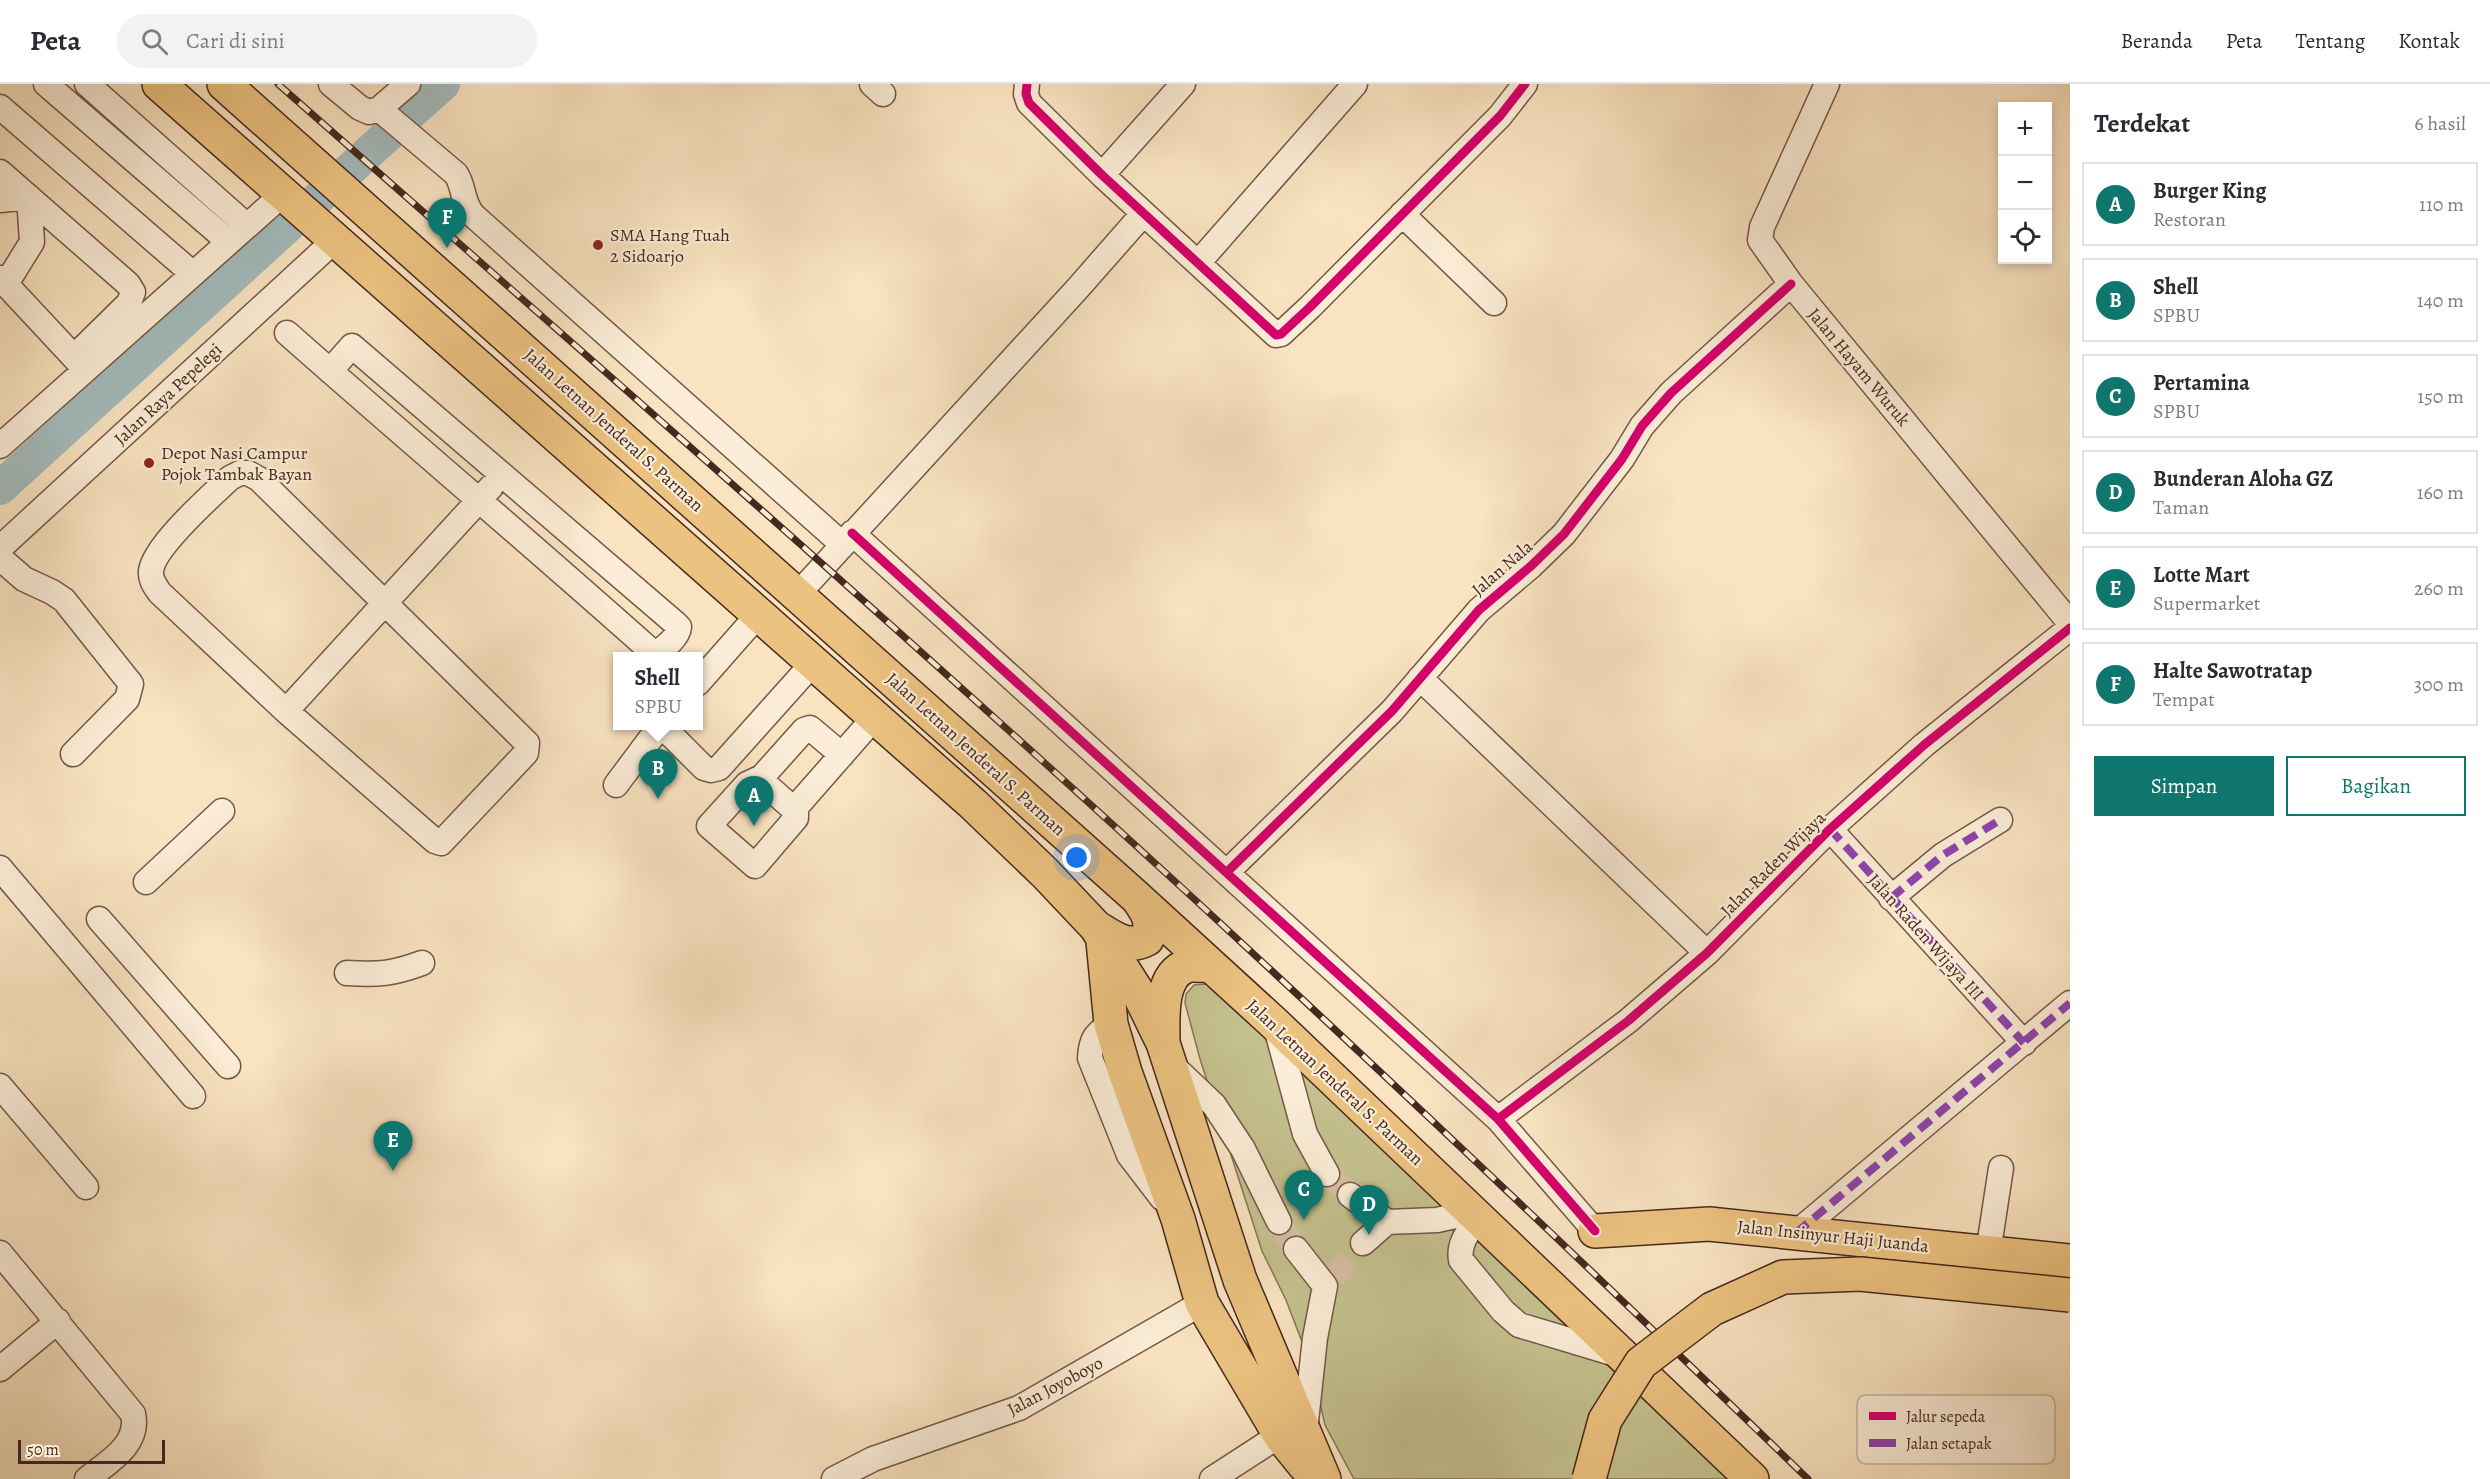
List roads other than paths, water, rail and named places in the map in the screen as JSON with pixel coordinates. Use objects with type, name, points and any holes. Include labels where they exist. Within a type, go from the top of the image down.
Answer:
[{"type":"highway","points":[[159,84],[973,804],[1045,873],[1100,932],[1130,978],[1166,1053],[1293,1434],[1315,1479]]},
{"type":"highway","name":"Jalan Letnan Jenderal S. Parman","points":[[224,84],[1135,896],[1275,1024],[1752,1479]]},
{"type":"highway","points":[[1100,932],[1131,944],[1139,944],[1147,939],[1151,930],[1149,916],[1135,896]]},
{"type":"highway","points":[[1100,932],[1111,1024],[1125,1072],[1178,1219],[1202,1303],[1324,1479]]},
{"type":"highway","points":[[1166,1053],[1164,1003],[1171,981],[1177,972],[1186,966],[1210,965]]},
{"type":"highway","name":"Jalan Insinyur Haji Juanda","points":[[1595,1231],[1709,1224],[2070,1261]]},
{"type":"highway","points":[[1589,1479],[1605,1420],[1641,1363],[1712,1309],[1783,1277],[1860,1274],[2070,1295]]},
{"type":"highway","points":[[1293,1434],[1344,1479]]},
{"type":"street","points":[[46,84],[229,242]]},
{"type":"street","points":[[87,84],[247,226]]},
{"type":"street","points":[[331,84],[360,108],[369,112],[380,109],[408,84]]},
{"type":"street","points":[[1027,84],[1026,94],[1029,103],[1143,214],[1272,333],[1281,333],[1402,214],[1516,88]]},
{"type":"street","points":[[1102,175],[1184,84]]},
{"type":"street","points":[[1198,263],[1355,84]]},
{"type":"street","name":"Jalan Hayam Wuruk","points":[[1827,84],[1760,232],[1760,240],[1791,284],[2070,622]]},
{"type":"street","points":[[0,107],[193,274]]},
{"type":"street","points":[[380,109],[456,174],[461,181],[467,209],[474,216],[847,538],[1227,872],[1498,1119],[1595,1231]]},
{"type":"street","points":[[0,172],[128,284],[133,292],[129,303],[80,363],[0,446]]},
{"type":"street","points":[[80,363],[193,274],[283,194]]},
{"type":"street","points":[[29,197],[32,242],[3,281],[80,363]]},
{"type":"street","points":[[0,200],[29,197]]},
{"type":"street","points":[[798,594],[1143,214]]},
{"type":"street","points":[[1402,214],[1494,303]]},
{"type":"street","name":"Jalan Raya Pepelegi","points":[[0,548],[325,231]]},
{"type":"street","name":"Jalan Nala","points":[[1227,872],[1392,711],[1479,610],[1531,566],[1564,534],[1622,459],[1642,426],[1671,393],[1791,284]]},
{"type":"street","points":[[287,333],[654,652]]},
{"type":"street","points":[[330,371],[352,346],[675,622],[679,627],[678,632],[658,652]]},
{"type":"street","points":[[240,473],[248,473],[258,478],[386,604],[527,743],[526,753],[441,843],[435,841],[285,711],[160,592],[153,584],[151,577],[153,562],[181,524],[230,478],[240,473]]},
{"type":"street","points":[[285,711],[386,604],[502,474]]},
{"type":"street","points":[[0,558],[24,579],[64,600],[131,684],[127,699],[73,754]]},
{"type":"street","points":[[703,678],[758,615]]},
{"type":"street","name":"Jalan Raden Wijaya","points":[[1498,1119],[1628,1021],[1707,953],[1830,830],[1924,745],[2070,628]]},
{"type":"street","points":[[665,730],[704,768],[711,771],[719,768],[813,663]]},
{"type":"street","points":[[1420,678],[1707,953]]},
{"type":"street","points":[[842,755],[810,728],[804,729],[762,777],[747,783],[709,826],[755,866],[796,818],[796,807],[842,755],[874,718]]},
{"type":"street","points":[[616,785],[658,730]]},
{"type":"street","points":[[762,777],[763,782],[790,806],[796,807]]},
{"type":"street","points":[[146,882],[222,811]]},
{"type":"street","points":[[1891,898],[1943,855],[2000,820]]},
{"type":"street","name":"Jalan Raden Wijaya III","points":[[1830,830],[2024,1043]]},
{"type":"street","points":[[0,868],[193,1096]]},
{"type":"street","points":[[99,919],[228,1066]]},
{"type":"street","points":[[347,973],[374,975],[395,973],[422,963]]},
{"type":"street","points":[[1796,1233],[2070,1003]]},
{"type":"street","points":[[1275,1024],[1305,1134],[1327,1174]]},
{"type":"street","points":[[1166,1053],[1214,1105],[1243,1149],[1279,1222]]},
{"type":"street","points":[[0,1086],[86,1187]]},
{"type":"street","points":[[1988,1253],[2001,1168]]},
{"type":"street","points":[[1350,1195],[1387,1222],[1437,1220],[1475,1214]]},
{"type":"street","points":[[1475,1214],[1462,1242],[1459,1252],[1461,1260],[1503,1311],[1520,1324],[1626,1358]]},
{"type":"street","points":[[1364,1243],[1387,1222]]},
{"type":"street","points":[[1212,1479],[1293,1434],[1329,1282],[1296,1249]]},
{"type":"street","points":[[0,1253],[132,1414],[135,1424],[128,1445],[87,1479]]},
{"type":"street","name":"Jalan Joyoboyo","points":[[834,1479],[873,1459],[1019,1408],[1202,1303]]},
{"type":"street","points":[[0,1369],[58,1322]]},
{"type":"waterway","points":[[408,115],[443,84]]},
{"type":"waterway","points":[[0,488],[391,132]]},
{"type":"tunnel","points":[[1327,1174],[1350,1195]]},
{"type":"tunnel","points":[[1279,1222],[1296,1249]]},
{"type":"tunnel","points":[[1334,1277],[1363,1243]]},
{"type":"railway","points":[[278,84],[844,583],[1180,886],[1496,1181],[1808,1479]]},
{"type":"place","name":"SMA Hang Tuah 2 Sidoarjo","points":[[598,245]]},
{"type":"place","name":"Halte Sawotratap","points":[[447,248]]},
{"type":"place","name":"Depot Nasi Campur Pojok Tambak Bayan","points":[[149,463]]},
{"type":"place","name":"Shell","points":[[658,799]]},
{"type":"place","name":"Burger King","points":[[754,826]]},
{"type":"place","name":"Lotte Mart","points":[[393,1171]]},
{"type":"place","name":"Pertamina","points":[[1304,1220]]},
{"type":"place","name":"Bunderan Aloha GZ","points":[[1369,1235]]}]
